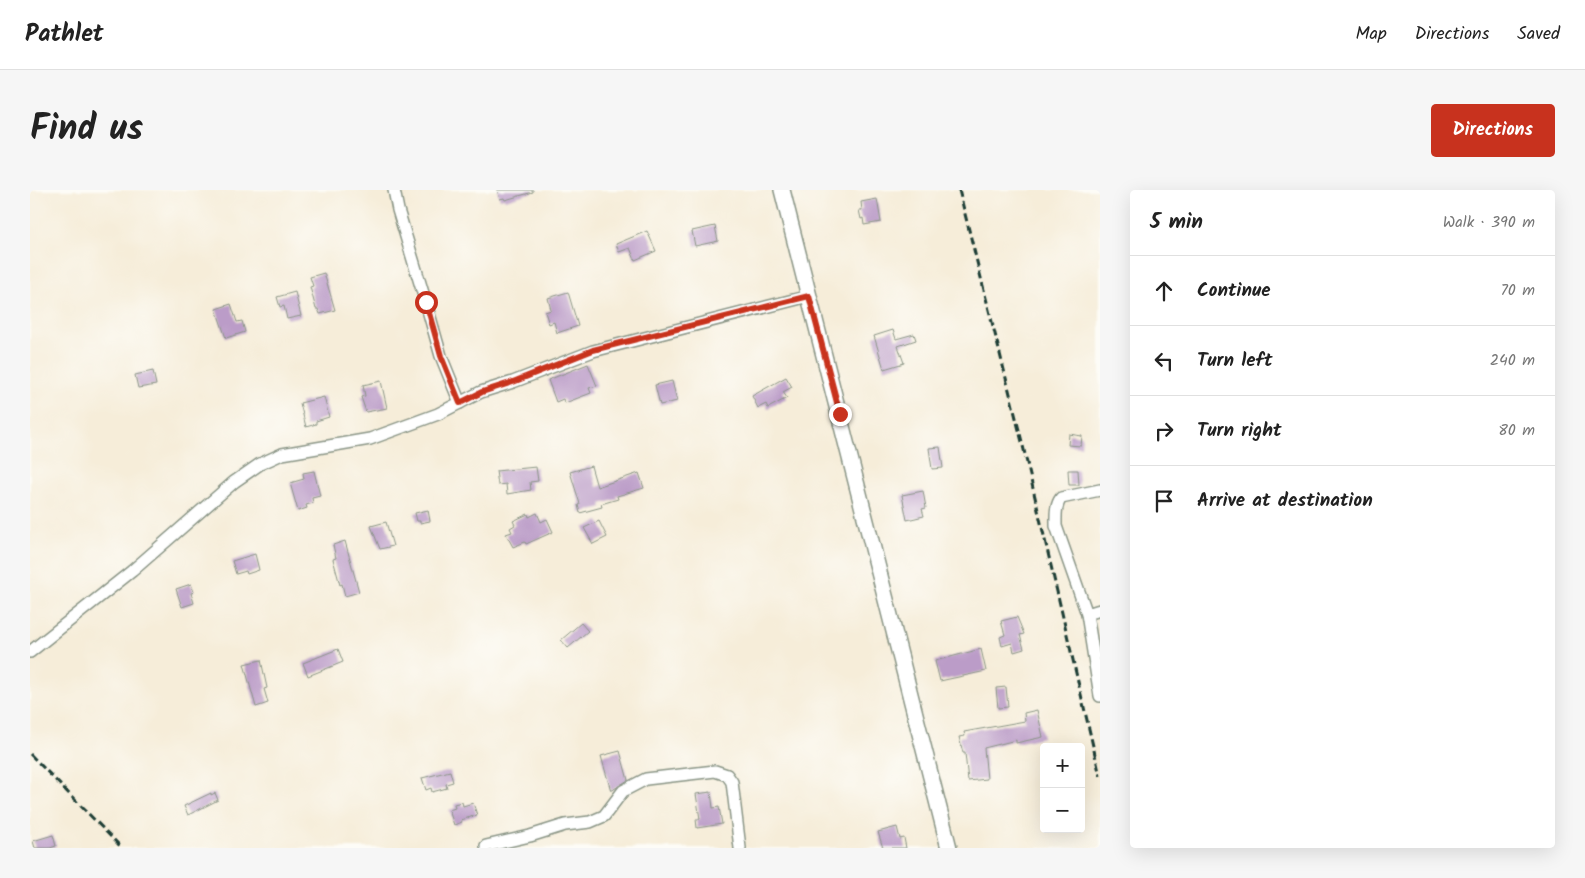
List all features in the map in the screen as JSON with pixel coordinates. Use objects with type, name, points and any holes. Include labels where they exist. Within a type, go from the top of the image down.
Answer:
[{"type":"street","points":[[394,190],[441,356],[460,403]]},
{"type":"street","points":[[782,190],[949,848]]},
{"type":"street","points":[[30,652],[132,571],[234,482],[260,464],[282,454],[370,439],[438,414],[482,392],[513,382],[593,350],[809,296]]},
{"type":"street","points":[[1100,490],[1061,498],[1056,511],[1056,526],[1087,614],[1100,696]]},
{"type":"street","points":[[1087,614],[1100,610]]},
{"type":"street","points":[[486,846],[565,826],[590,822],[604,816],[623,791],[646,779],[715,771],[727,775],[732,782],[740,848]]},
{"type":"building","points":[[497,190],[533,190],[533,192],[505,200],[504,198],[500,199]]},
{"type":"building","points":[[877,199],[881,222],[864,225],[859,210],[862,210],[861,202]]},
{"type":"building","points":[[715,226],[718,241],[695,246],[692,231]]},
{"type":"building","points":[[647,231],[656,251],[635,260],[630,248],[619,252],[616,244]]},
{"type":"building","points":[[324,273],[335,310],[320,314],[318,309],[316,309],[310,287],[313,286],[310,277]]},
{"type":"building","points":[[295,292],[301,316],[287,319],[284,306],[280,307],[277,297]]},
{"type":"building","points":[[568,292],[578,326],[557,333],[554,322],[549,324],[545,312],[551,310],[548,298]]},
{"type":"building","points":[[231,304],[237,322],[242,321],[245,332],[226,338],[216,309]]},
{"type":"building","points":[[893,330],[896,339],[914,334],[916,340],[898,346],[904,363],[884,369],[874,336]]},
{"type":"building","points":[[588,364],[597,386],[589,388],[591,393],[565,403],[563,399],[556,402],[548,380]]},
{"type":"building","points":[[153,371],[156,385],[138,388],[135,375]]},
{"type":"building","points":[[786,377],[792,387],[783,392],[787,398],[768,408],[766,404],[758,408],[752,396]]},
{"type":"building","points":[[381,381],[387,408],[366,412],[361,397],[365,396],[363,385]]},
{"type":"building","points":[[672,381],[677,401],[660,405],[655,385]]},
{"type":"building","points":[[324,397],[329,417],[316,421],[316,424],[306,427],[300,403]]},
{"type":"building","points":[[1069,434],[1082,436],[1081,446],[1068,445]]},
{"type":"building","points":[[940,447],[943,468],[932,469],[929,448]]},
{"type":"building","points":[[591,466],[597,487],[639,473],[644,488],[617,496],[618,499],[601,504],[602,507],[580,513],[578,505],[580,504],[570,472]]},
{"type":"building","points":[[536,467],[538,481],[530,482],[531,490],[507,494],[506,484],[498,485],[496,471]]},
{"type":"building","points":[[1068,470],[1078,470],[1079,485],[1069,485]]},
{"type":"building","points":[[314,471],[320,496],[312,498],[313,503],[306,505],[307,508],[298,511],[290,483],[304,479],[303,473]]},
{"type":"building","points":[[923,491],[926,508],[922,509],[924,516],[907,520],[902,495]]},
{"type":"building","points":[[428,510],[430,521],[420,523],[420,521],[417,521],[415,513]]},
{"type":"building","points":[[537,513],[541,522],[547,519],[553,532],[526,544],[525,542],[513,547],[506,534],[512,532],[510,528],[515,525],[513,521],[528,514],[529,517]]},
{"type":"building","points":[[599,521],[607,537],[593,544],[584,528]]},
{"type":"building","points":[[386,522],[393,546],[380,549],[371,526]]},
{"type":"building","points":[[345,541],[359,592],[345,596],[333,559],[336,558],[333,545]]},
{"type":"building","points":[[255,554],[259,570],[247,574],[246,571],[236,574],[232,561]]},
{"type":"building","points":[[191,584],[194,592],[191,593],[194,603],[182,607],[176,589]]},
{"type":"building","points":[[1017,617],[1024,634],[1020,635],[1024,649],[1014,652],[1012,643],[1002,646],[1000,637],[1005,635],[1001,621]]},
{"type":"building","points":[[581,623],[588,631],[568,648],[561,640]]},
{"type":"building","points":[[338,649],[343,662],[308,676],[303,663]]},
{"type":"building","points":[[981,649],[986,671],[940,681],[935,661]]},
{"type":"building","points":[[261,660],[267,688],[264,689],[268,703],[256,707],[244,664]]},
{"type":"building","points":[[1006,687],[1008,707],[998,708],[996,688]]},
{"type":"building","points":[[1037,710],[1043,737],[1016,743],[1016,740],[984,748],[987,779],[968,781],[965,753],[963,753],[959,737],[965,736],[964,732],[1025,721],[1024,713]]},
{"type":"building","points":[[620,751],[628,780],[611,791],[601,756]]},
{"type":"building","points":[[450,771],[453,782],[446,784],[447,788],[432,792],[431,788],[426,790],[422,778]]},
{"type":"building","points":[[711,792],[713,808],[719,807],[722,824],[697,828],[696,819],[700,819],[696,794]]},
{"type":"building","points":[[211,793],[211,795],[215,793],[218,800],[188,815],[184,806]]},
{"type":"building","points":[[462,802],[463,806],[473,803],[477,815],[461,820],[462,822],[454,825],[449,810],[455,808],[454,804]]},
{"type":"building","points":[[897,827],[900,839],[904,838],[906,848],[883,848],[878,832]]},
{"type":"building","points":[[53,835],[56,846],[35,848],[33,841]]},
{"type":"railway","points":[[959,190],[1024,450],[1100,776]]},
{"type":"railway","points":[[30,754],[122,848]]},
{"type":"route","points":[[426,302],[441,356],[460,403],[482,392],[513,382],[593,350],[809,296],[840,414]]}]
